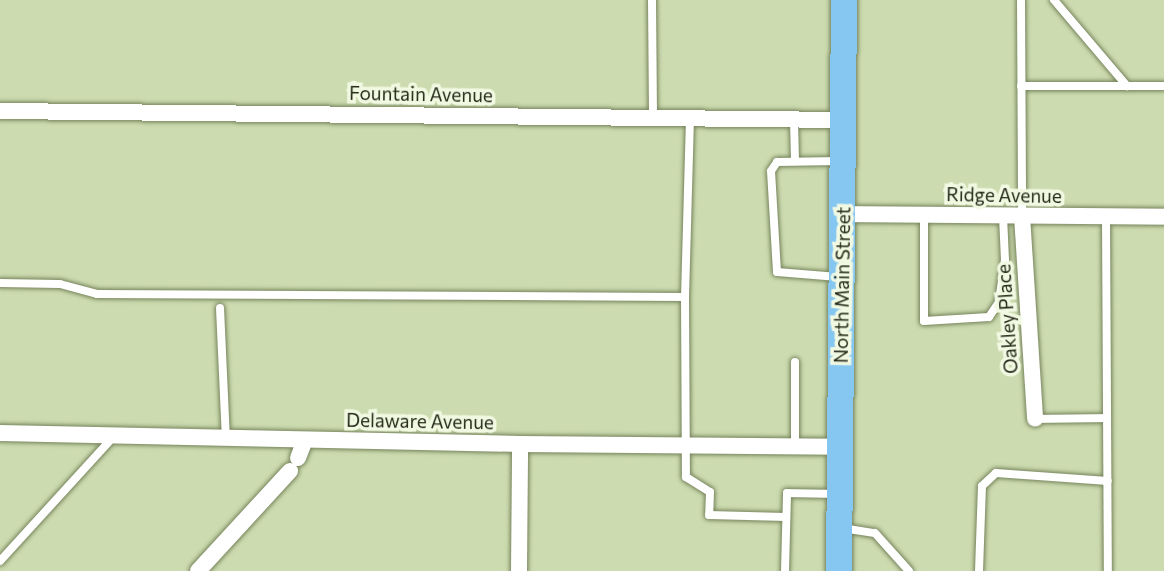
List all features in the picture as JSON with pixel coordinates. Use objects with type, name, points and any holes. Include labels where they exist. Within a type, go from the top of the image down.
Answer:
[{"type":"main road","name":"North Main Street","points":[[839,571],[844,0]]},
{"type":"street","name":"Fountain Avenue","points":[[0,111],[842,120]]},
{"type":"street","name":"Ridge Avenue","points":[[843,214],[1164,218]]},
{"type":"street","name":"Oakley Place","points":[[1022,216],[1035,419]]},
{"type":"street","name":"Delaware Avenue","points":[[0,433],[520,444],[839,447]]},
{"type":"street","points":[[198,571],[294,465],[305,440]]},
{"type":"street","points":[[519,571],[520,444]]},
{"type":"lane","points":[[652,0],[653,118]]},
{"type":"lane","points":[[1020,0],[1022,216]]},
{"type":"lane","points":[[1054,0],[1126,86]]},
{"type":"lane","points":[[1021,86],[1164,86]]},
{"type":"lane","points":[[690,118],[685,297],[686,477],[710,492],[709,514],[786,517]]},
{"type":"lane","points":[[794,120],[795,162]]},
{"type":"lane","points":[[842,161],[777,162],[771,172],[777,272],[842,277]]},
{"type":"lane","points":[[924,215],[923,321],[989,317],[999,302],[1005,260],[1003,216]]},
{"type":"lane","points":[[1106,217],[1108,571]]},
{"type":"lane","points":[[0,283],[60,284],[97,293],[685,297]]},
{"type":"lane","points":[[220,308],[226,438]]},
{"type":"lane","points":[[795,362],[796,447]]},
{"type":"lane","points":[[1035,419],[1107,418]]},
{"type":"lane","points":[[0,561],[114,436]]},
{"type":"lane","points":[[979,571],[982,486],[996,473],[1108,481]]},
{"type":"lane","points":[[785,571],[787,493],[839,494]]},
{"type":"lane","points":[[839,528],[875,533],[909,571]]}]
